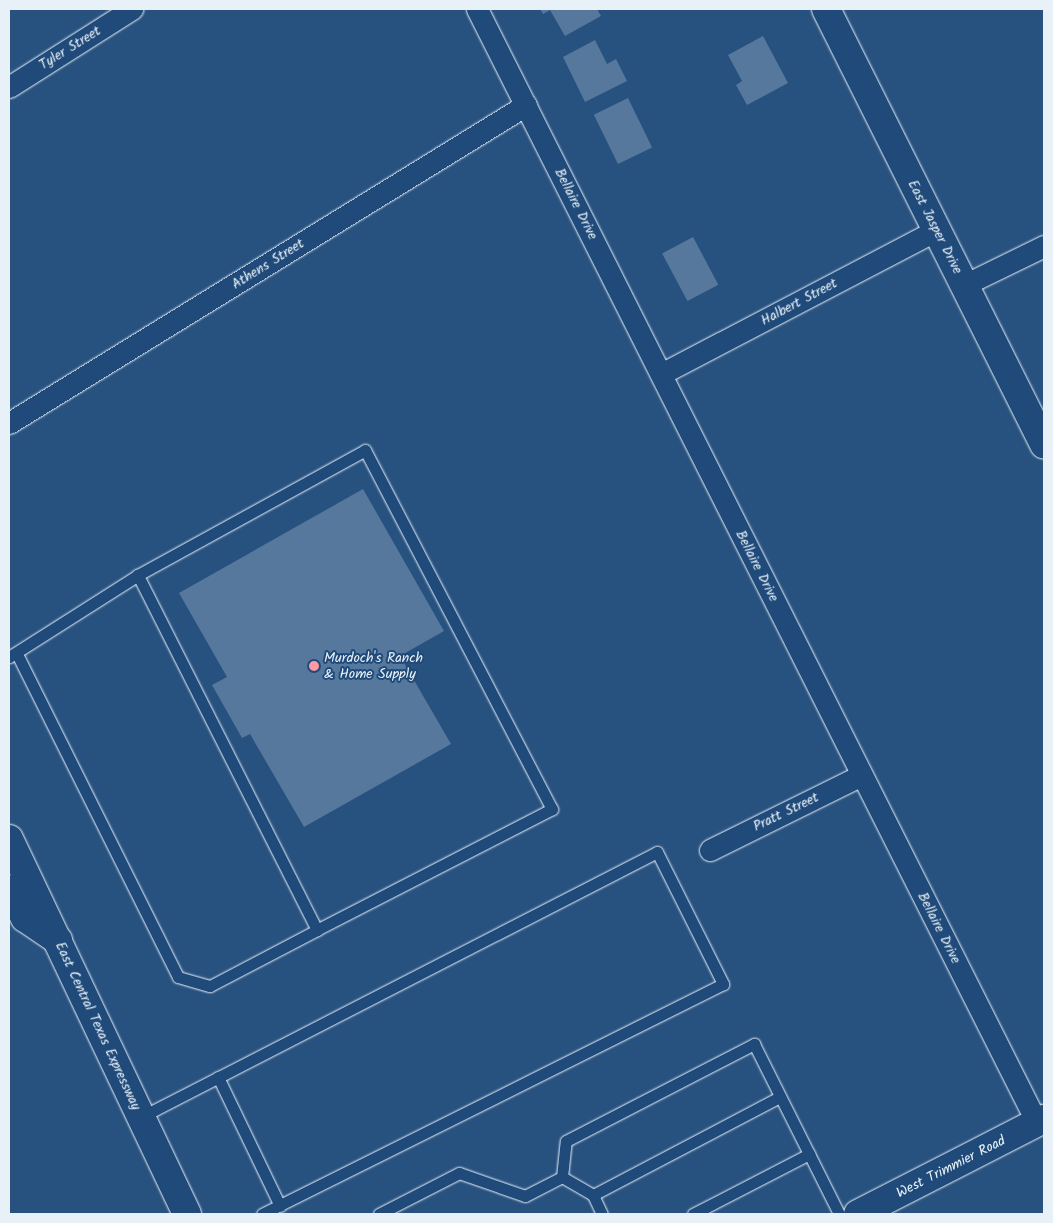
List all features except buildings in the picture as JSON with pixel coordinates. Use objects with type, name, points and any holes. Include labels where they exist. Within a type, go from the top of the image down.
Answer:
[{"type":"main road","name":"East Jasper Drive","points":[[826,9],[1044,445]]},
{"type":"main road","name":"East Central Texas Expressway","points":[[9,839],[188,1214]]},
{"type":"main road","points":[[9,889],[25,918],[58,940]]},
{"type":"main road","name":"West Trimmier Road","points":[[858,1214],[1042,1126]]},
{"type":"street","name":"Tyler Street","points":[[9,87],[132,9]]},
{"type":"street","name":"Bellaire Drive","points":[[478,9],[862,775],[1042,1126]]},
{"type":"street","name":"Athens Street","points":[[9,423],[526,105]]},
{"type":"street","name":"Halbert Street","points":[[661,374],[936,230]]},
{"type":"street","points":[[964,285],[1044,246]]},
{"type":"street","name":"Pratt Street","points":[[710,850],[862,775]]},
{"type":"lane","points":[[366,450],[552,809],[210,986],[178,977],[13,655],[138,574],[366,450]]},
{"type":"lane","points":[[138,574],[318,930]]},
{"type":"lane","points":[[141,1117],[657,852],[723,984],[262,1214]]},
{"type":"lane","points":[[562,1177],[566,1141],[754,1044],[839,1214]]},
{"type":"lane","points":[[218,1077],[280,1206]]},
{"type":"lane","points":[[593,1195],[780,1097]]},
{"type":"lane","points":[[693,1214],[809,1154]]},
{"type":"lane","points":[[379,1214],[459,1173],[525,1196],[562,1177]]},
{"type":"lane","points":[[562,1177],[593,1195],[602,1214]]},
{"type":"place","name":"Murdoch's Ranch & Home Supply","points":[[314,666]]}]
